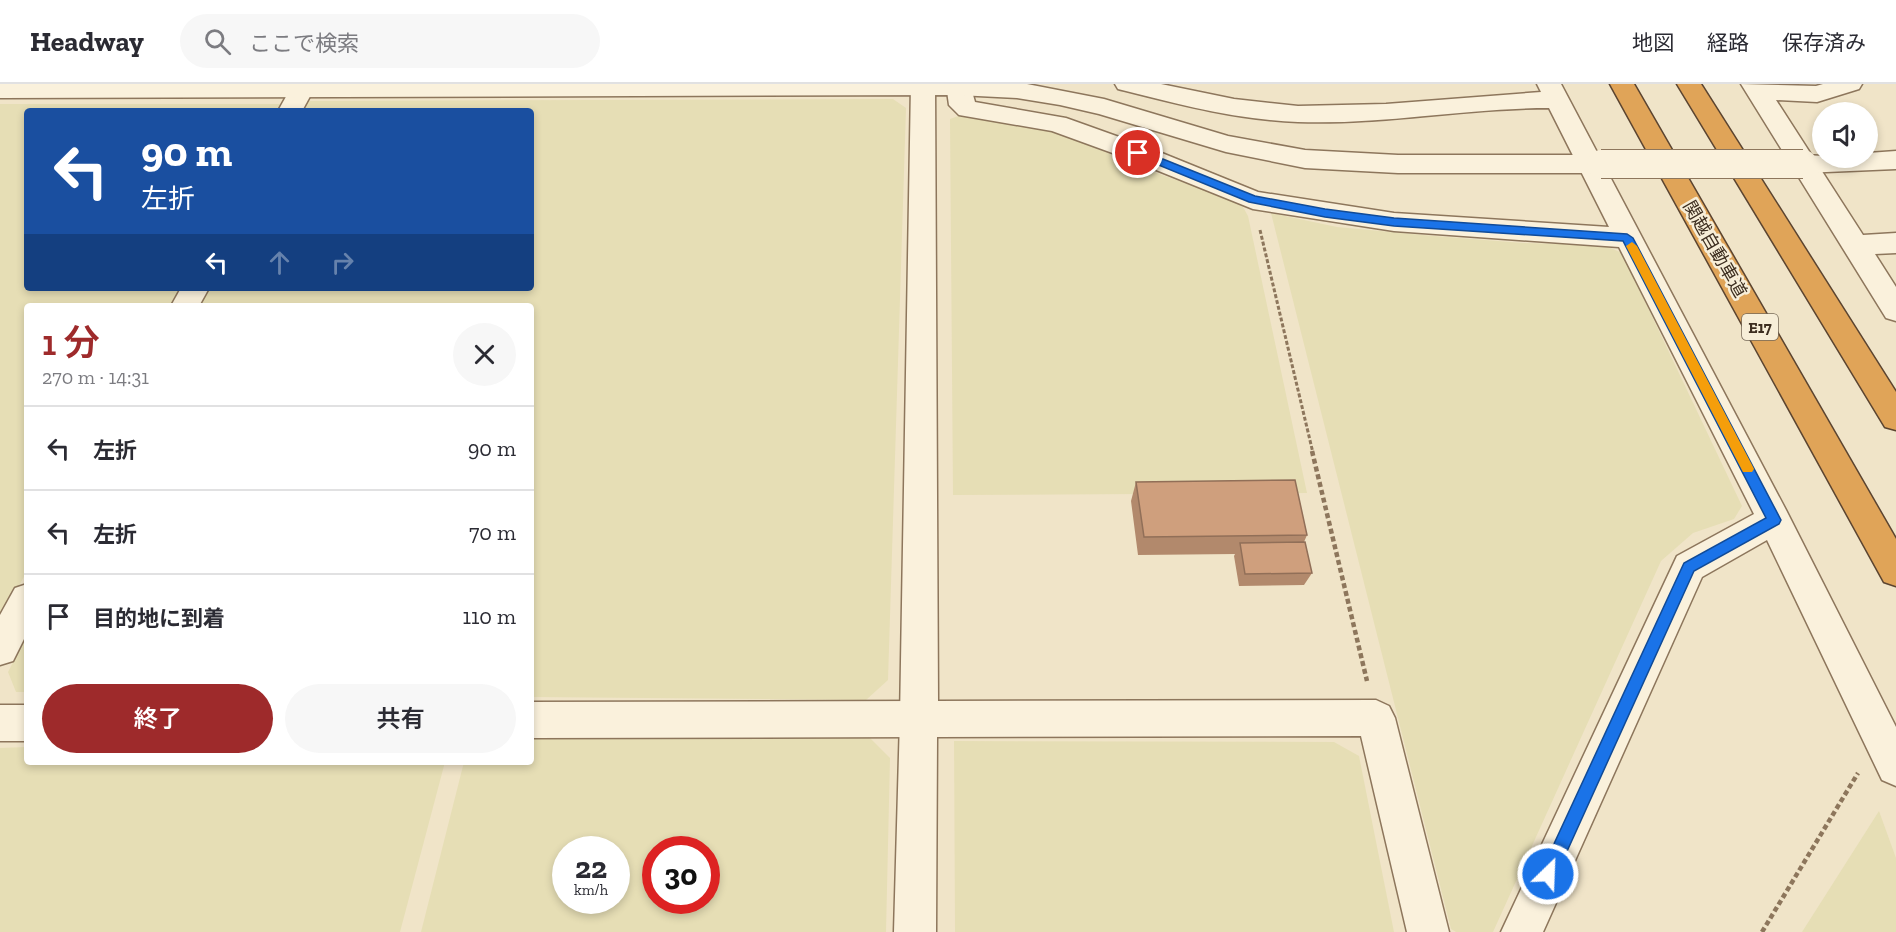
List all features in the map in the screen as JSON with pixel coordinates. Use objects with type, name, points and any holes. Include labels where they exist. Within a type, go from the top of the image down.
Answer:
[{"type":"highway","name":"関越自動車道","points":[[1622,84],[1896,571]]},
{"type":"highway","points":[[1689,84],[1896,418]]},
{"type":"street","points":[[1127,84],[1257,110],[1297,114],[1350,114],[1532,100],[1553,92],[1595,164],[1627,238],[1774,520],[1888,752]]},
{"type":"street","points":[[1756,88],[1817,94],[1850,84]]},
{"type":"street","points":[[915,932],[919,719],[923,85]]},
{"type":"street","points":[[958,86],[961,105],[968,109],[1057,124],[1138,153],[1253,200],[1394,222],[1627,238]]},
{"type":"street","points":[[0,90],[958,86],[1017,90],[1071,100],[1104,107],[1226,144],[1305,159],[1398,164],[1803,164],[1896,160]]},
{"type":"street","points":[[1756,88],[1896,310]]},
{"type":"street","points":[[292,108],[302,89]]},
{"type":"street","points":[[1853,245],[1896,243]]},
{"type":"street","points":[[1522,932],[1689,567],[1774,520]]},
{"type":"street","points":[[0,650],[24,605]]},
{"type":"street","points":[[534,720],[1376,718],[1428,932]]},
{"type":"street","points":[[0,723],[24,723]]},
{"type":"path","points":[[1253,200],[1376,718]]},
{"type":"path","points":[[1762,932],[1888,752]]},
{"type":"shaded area","points":[[893,99],[906,108],[888,680],[866,700],[534,697],[534,303],[202,303],[208,291],[534,291],[534,108],[304,108],[308,101]]},
{"type":"shaded area","points":[[0,104],[281,104],[279,108],[24,108],[24,291],[179,291],[173,303],[24,303],[24,577],[0,621]]},
{"type":"shaded area","points":[[961,115],[1055,131],[1148,170],[1233,200],[1243,207],[1248,216],[1307,493],[953,495],[950,119]]},
{"type":"shaded area","points":[[1271,213],[1337,227],[1523,243],[1604,245],[1622,253],[1742,506],[1734,519],[1693,533],[1661,561],[1493,932],[1456,932],[1451,929]]},
{"type":"shaded area","points":[[24,641],[24,692],[16,692],[8,672]]},
{"type":"shaded area","points":[[868,736],[890,758],[886,932],[421,932],[463,765],[534,765],[534,739]]},
{"type":"shaded area","points":[[954,741],[1334,742],[1359,756],[1394,932],[955,932]]},
{"type":"shaded area","points":[[24,747],[24,765],[444,765],[400,932],[0,932],[0,748]]},
{"type":"shaded area","points":[[1879,811],[1896,858],[1896,932],[1802,932]]},
{"type":"building","points":[[1295,480],[1307,535],[1144,537],[1136,482]]},
{"type":"building","points":[[1305,542],[1312,573],[1245,574],[1240,543]]},
{"type":"slow traffic","points":[[1632,246],[1747,469]]},
{"type":"route","points":[[1138,153],[1253,200],[1325,213],[1394,222],[1627,238],[1774,520],[1689,567],[1548,874]]}]
